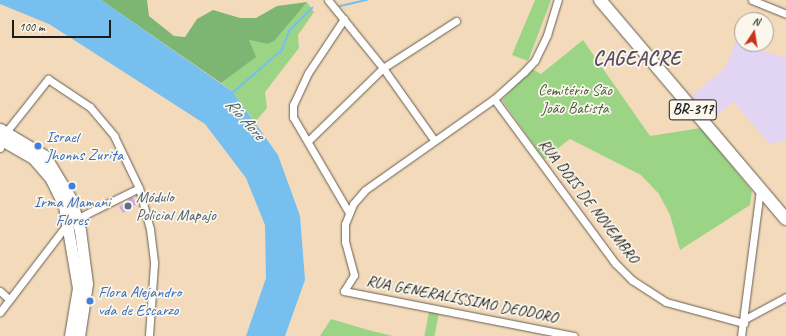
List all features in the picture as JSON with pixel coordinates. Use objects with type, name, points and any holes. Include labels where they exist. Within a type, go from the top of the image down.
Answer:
[{"type":"highway","name":"BR-317","points":[[600,0],[786,219]]},
{"type":"main road","points":[[2,138],[33,158],[44,169],[59,192],[73,220],[87,284],[79,336]]},
{"type":"main road","points":[[70,336],[78,288],[73,220]]},
{"type":"street","points":[[328,0],[383,68],[434,140]]},
{"type":"street","points":[[344,19],[308,73],[293,105],[295,123],[308,141],[316,161],[349,212],[365,190],[494,99],[535,60],[547,35],[558,0]]},
{"type":"street","points":[[752,0],[786,14]]},
{"type":"street","points":[[308,141],[383,68],[456,21]]},
{"type":"street","points":[[2,138],[42,81],[54,80],[90,107],[114,136],[139,188],[150,229],[154,264],[149,336]]},
{"type":"street","name":"RUA DOIS DE NOVEMBRO","points":[[494,99],[615,263],[632,280],[666,302],[744,321]]},
{"type":"street","points":[[0,312],[73,220],[139,188]]},
{"type":"street","points":[[741,336],[760,189]]},
{"type":"street","name":"RUA GENERALÍSSIMO DEODORO","points":[[349,212],[345,242],[354,271],[344,290],[574,336]]},
{"type":"street","points":[[0,291],[9,299]]},
{"type":"street","points":[[744,321],[786,297]]},
{"type":"shaded area","points":[[734,46],[734,52],[767,52],[782,57],[786,54],[786,140],[770,144],[733,102],[712,119],[692,96],[725,68]]},
{"type":"green space","points":[[101,0],[147,0],[149,16],[174,36],[185,37],[197,19],[213,10],[240,18],[256,18],[277,6],[307,2],[274,41],[267,44],[249,40],[256,57],[221,83]]},
{"type":"green space","points":[[535,0],[551,0],[528,61],[512,55]]},
{"type":"green space","points":[[307,2],[314,12],[298,35],[299,48],[265,92],[267,108],[255,122],[233,92],[221,83],[255,57],[249,40],[267,44]]},
{"type":"green space","name":"Cemitério São João Batista","points":[[583,40],[650,136],[701,128],[752,191],[750,205],[680,250],[670,215],[659,194],[641,175],[570,139],[544,159],[502,100],[532,69],[541,74]]},
{"type":"green space","points":[[429,312],[439,314],[435,336],[424,336]]},
{"type":"green space","points":[[331,319],[372,331],[393,336],[320,336]]},
{"type":"water","name":"Río Acre","points":[[0,0],[101,0],[233,92],[278,155],[300,216],[305,280],[285,336],[246,336],[266,278],[265,225],[246,178],[205,124],[49,24],[0,4]]},
{"type":"building","name":"Módulo Policial Mapajo","points":[[132,197],[137,204],[123,213],[119,207]]},
{"type":"waterway","points":[[340,6],[367,0]]},
{"type":"waterway","points":[[232,93],[282,50],[289,31],[312,8]]},
{"type":"place","name":"Israel Jhonns Zurita","points":[[38,146]]},
{"type":"place","name":"Irma Mamani Flores","points":[[72,186]]},
{"type":"place","name":"Módulo Policial Mapajo","points":[[128,206]]},
{"type":"place","name":"Flora Alejandro vda de Escarzo","points":[[90,301]]},
{"type":"district","name":"CAGEACRE","points":[[637,58]]}]
